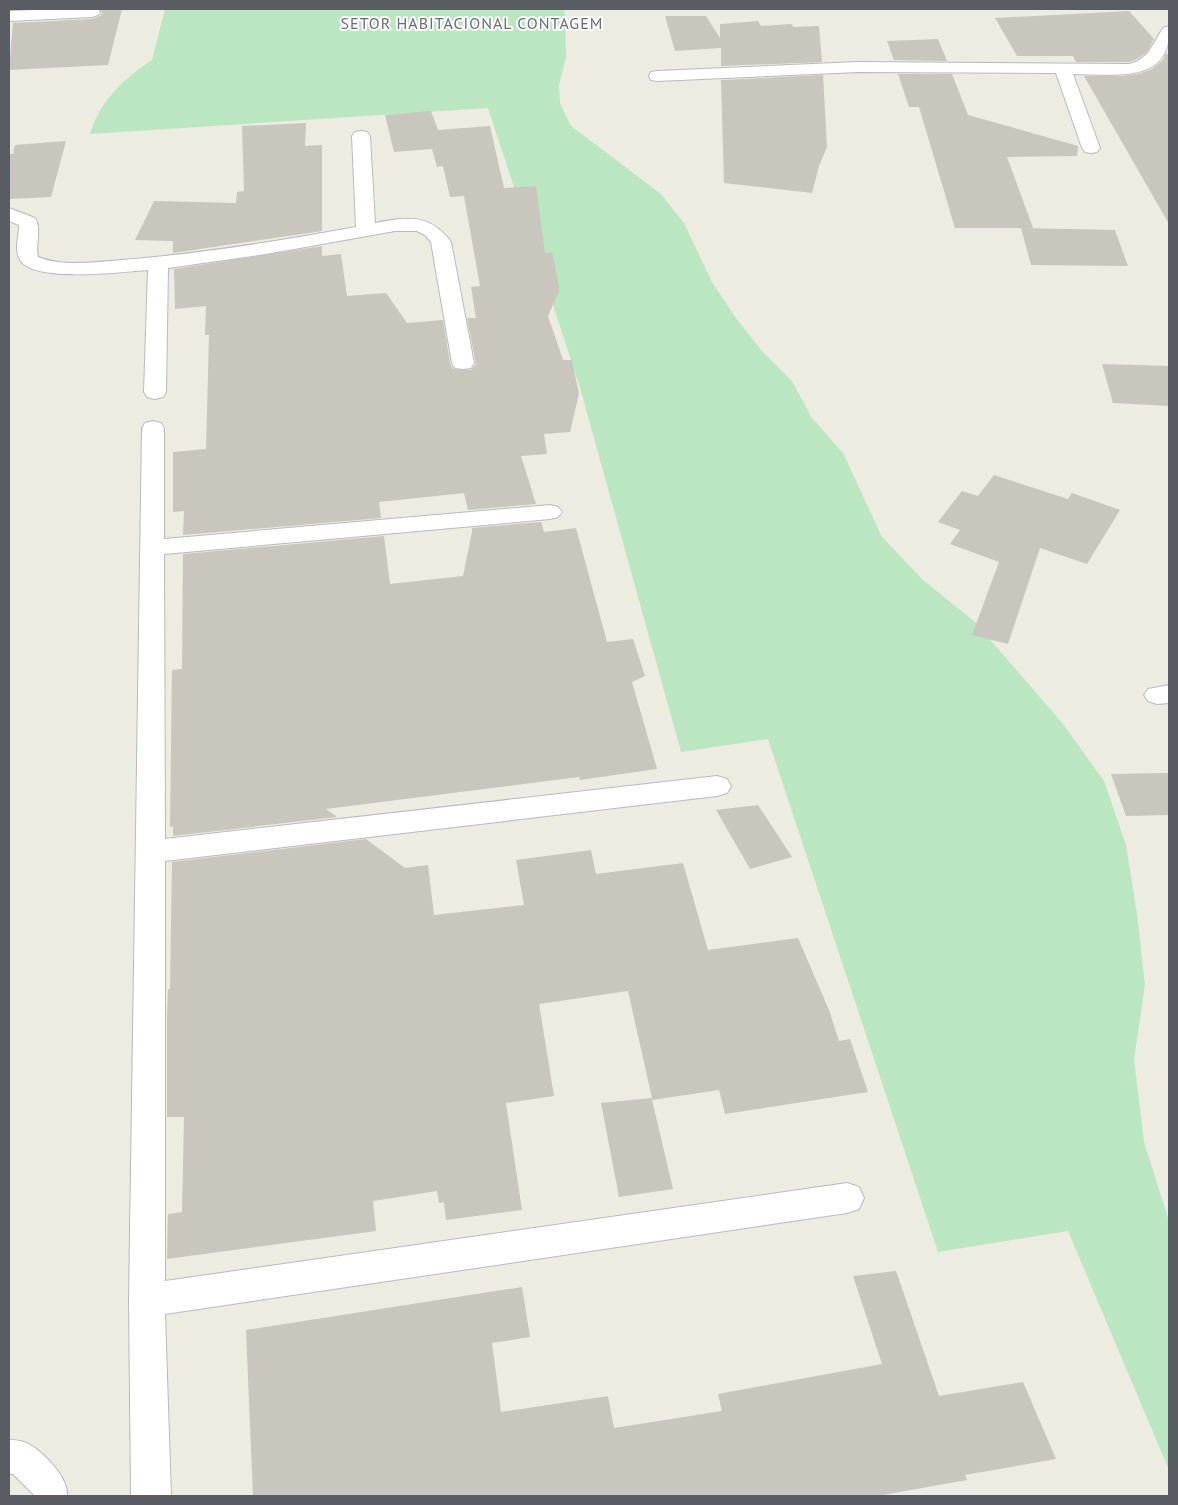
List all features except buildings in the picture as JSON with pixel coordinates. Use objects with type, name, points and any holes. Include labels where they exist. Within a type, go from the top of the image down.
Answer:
[{"type":"street","points":[[9,16],[92,12]]},
{"type":"street","points":[[657,76],[858,67],[1130,70],[1142,68],[1150,62],[1169,31]]},
{"type":"street","points":[[1063,70],[1091,148]]},
{"type":"street","points":[[361,136],[366,231]]},
{"type":"street","points":[[9,214],[28,222],[30,230],[27,253],[32,262],[44,267],[63,270],[158,264],[413,224],[423,226],[434,231],[441,242],[463,363]]},
{"type":"street","points":[[155,392],[158,264]]},
{"type":"street","points":[[151,1496],[147,1300],[149,852],[154,548],[153,428]]},
{"type":"street","points":[[154,548],[550,512]]},
{"type":"street","points":[[149,852],[717,786]]},
{"type":"street","points":[[147,1300],[847,1198]]},
{"type":"lane","points":[[9,1457],[20,1457],[51,1488],[50,1496]]},
{"type":"green space","points":[[165,9],[563,9],[565,15],[566,57],[559,85],[560,103],[571,126],[661,194],[684,223],[712,282],[736,318],[761,350],[792,381],[812,418],[843,453],[882,537],[923,580],[975,622],[1063,724],[1104,781],[1126,845],[1137,914],[1145,985],[1134,1059],[1144,1142],[1169,1221],[1169,1470],[1068,1231],[938,1252],[768,739],[681,752],[579,384],[488,108],[90,134],[100,111],[114,91],[152,60]]},
{"type":"district","name":"SETOR HABITACIONAL CONTAGEM","points":[[472,23]]}]
